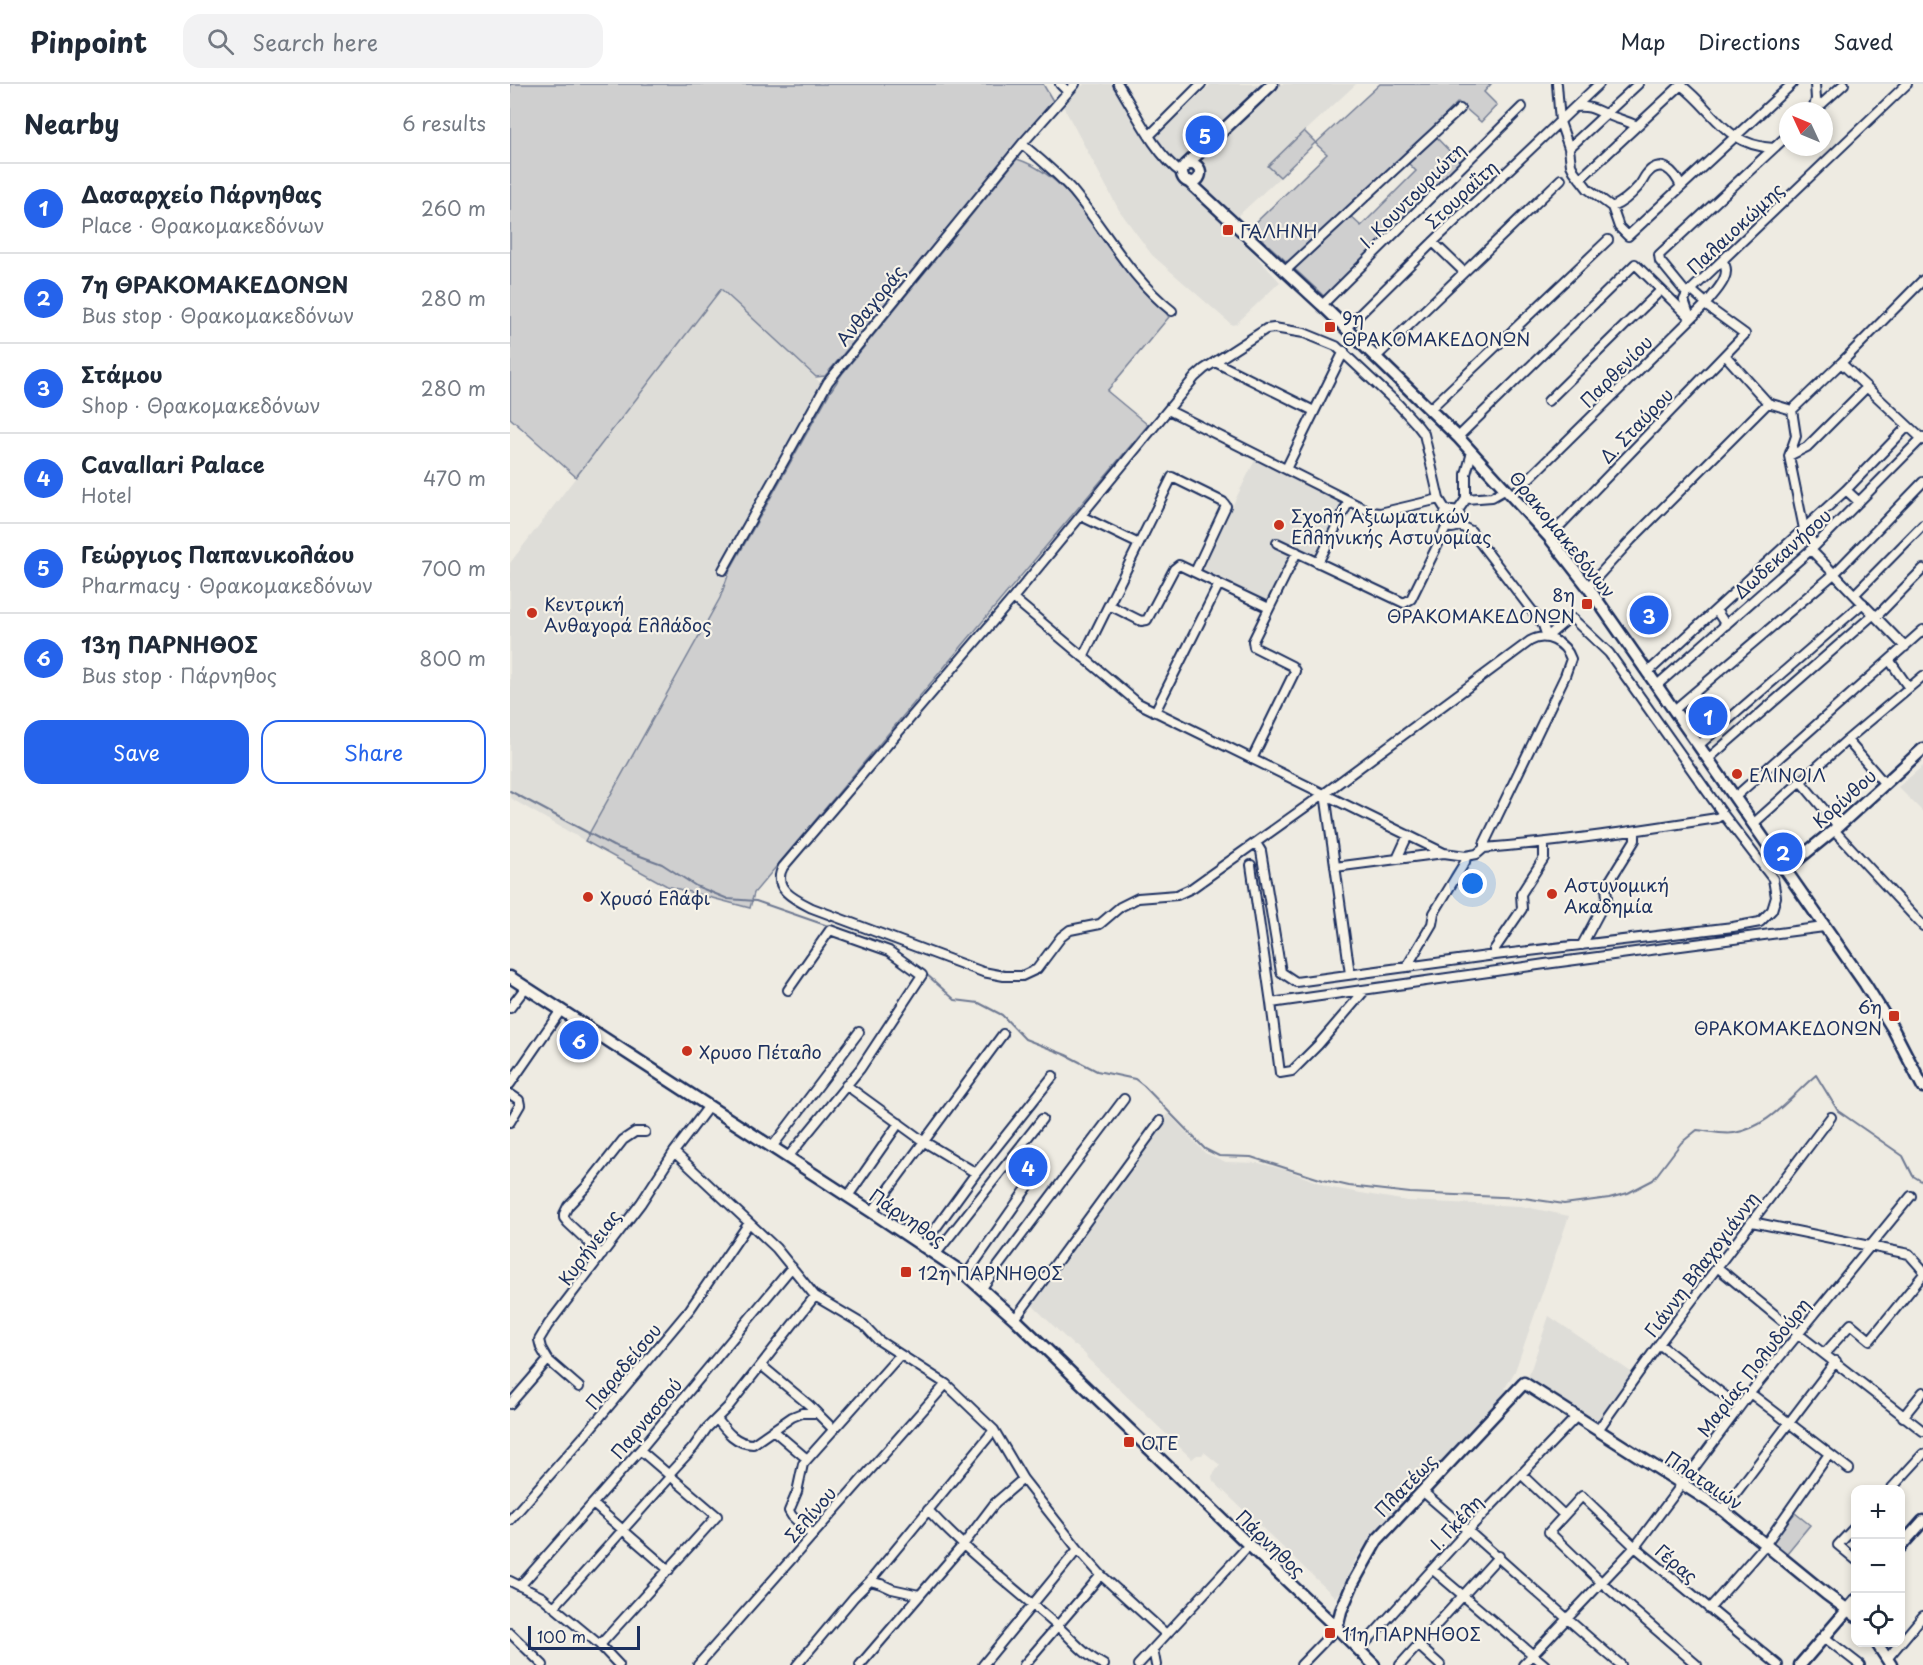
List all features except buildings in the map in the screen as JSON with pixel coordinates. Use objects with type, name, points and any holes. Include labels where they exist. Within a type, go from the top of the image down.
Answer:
[{"type":"main road","points":[[1185,173],[1206,146],[1272,84]]},
{"type":"main road","points":[[1185,173],[1196,180],[1206,146]]},
{"type":"main road","points":[[1185,173],[1191,164],[1199,172]]},
{"type":"main road","name":"Θρακομακεδόνων","points":[[1199,172],[1203,186],[1214,205]]},
{"type":"main road","name":"Θρακομακεδόνων","points":[[1185,173],[1214,205],[1430,409],[1549,537],[1588,587],[1882,1011],[1923,1087]]},
{"type":"main road","name":"Κορίνθου","points":[[1785,870],[1836,828],[1923,749]]},
{"type":"main road","name":"Πάρνηθος","points":[[510,977],[772,1146],[966,1275],[1015,1319],[1373,1665]]},
{"type":"main road","name":"Πλαταιών","points":[[1524,1383],[1723,1510],[1851,1613]]},
{"type":"main road","name":"Πλατέως","points":[[1337,1628],[1343,1606],[1372,1547],[1383,1532],[1524,1383]]},
{"type":"main road","points":[[1905,1541],[1923,1521]]},
{"type":"main road","points":[[1800,1665],[1824,1637],[1851,1613]]},
{"type":"main road","points":[[1879,1647],[1889,1662]]},
{"type":"street","points":[[1060,84],[1067,92]]},
{"type":"street","name":"Ανθαγοράς","points":[[723,570],[828,382],[1022,144],[1075,84]]},
{"type":"street","points":[[1118,84],[1149,136],[1173,166],[1185,173]]},
{"type":"street","points":[[1149,136],[1201,84]]},
{"type":"street","points":[[1557,84],[1560,122],[1569,148],[1571,165],[1588,189],[1612,207],[1619,227],[1628,236],[1792,84]]},
{"type":"street","name":"Στουραΐτη","points":[[1346,328],[1432,242],[1599,84]]},
{"type":"street","points":[[1569,148],[1638,84]]},
{"type":"street","points":[[1580,179],[1681,84],[1735,138],[1756,146],[1774,148]]},
{"type":"street","points":[[1815,84],[1816,102]]},
{"type":"street","points":[[1824,102],[1844,84]]},
{"type":"street","name":"Παλαιοκώμης","points":[[1779,143],[1659,257],[1689,292],[1907,84]]},
{"type":"street","name":"Ι. Κουντουριώτη","points":[[1322,305],[1522,107]]},
{"type":"street","points":[[1575,107],[1595,108],[1606,115],[1624,119],[1637,126]]},
{"type":"street","points":[[1284,271],[1460,109]]},
{"type":"street","points":[[1022,144],[1071,189],[1125,263],[1172,311]]},
{"type":"street","points":[[1612,207],[1638,186],[1647,173],[1658,167],[1670,170],[1682,187]]},
{"type":"street","points":[[1376,357],[1561,179]]},
{"type":"street","points":[[1430,409],[1608,240]]},
{"type":"street","points":[[1432,242],[1464,272]]},
{"type":"street","name":"Παρθενίου","points":[[1509,492],[1705,304],[1724,280],[1727,272],[1726,265],[1722,261]]},
{"type":"street","points":[[1458,437],[1635,264],[1690,318]]},
{"type":"street","points":[[1792,410],[1923,280]]},
{"type":"street","points":[[1548,401],[1661,290]]},
{"type":"street","points":[[1690,318],[1684,300],[1689,292],[1705,304]]},
{"type":"street","name":"Δ. Σταύρου","points":[[1549,537],[1745,334],[1705,304]]},
{"type":"street","points":[[1447,512],[1439,499],[1421,429],[1398,404],[1344,351],[1332,343],[1312,335],[1270,327],[1199,373],[1012,598],[783,867],[780,879],[786,892],[812,908],[982,972],[1022,976],[1037,969],[1065,933],[1070,930],[1100,924],[1120,907],[1138,898],[1177,895],[1192,888],[1530,641],[1537,637],[1546,637],[1565,648],[1571,659],[1565,676],[1484,844],[1485,848]]},
{"type":"street","points":[[1286,469],[1344,351]]},
{"type":"street","points":[[1725,355],[1768,403],[1792,410]]},
{"type":"street","points":[[1215,362],[1314,411]]},
{"type":"street","points":[[1841,363],[1923,438]]},
{"type":"street","points":[[1789,456],[1807,447],[1866,387]]},
{"type":"street","points":[[1588,587],[1631,540],[1768,403]]},
{"type":"street","points":[[1167,410],[1376,513],[1439,499]]},
{"type":"street","points":[[1792,410],[1796,436],[1789,456],[1804,529],[1813,548],[1905,647]]},
{"type":"street","name":"Δωδεκανήσου","points":[[1647,673],[1846,490],[1908,426]]},
{"type":"street","name":"Δωδεκανήσου","points":[[1656,686],[1813,548],[1923,438]]},
{"type":"street","points":[[1457,512],[1466,499],[1466,474],[1472,452]]},
{"type":"street","points":[[1083,657],[1172,477],[1223,502],[1226,506],[1195,572]]},
{"type":"street","points":[[1674,710],[1834,573],[1923,482]]},
{"type":"street","points":[[1846,490],[1859,502]]},
{"type":"street","points":[[1466,499],[1492,497],[1509,492]]},
{"type":"street","points":[[1318,563],[1350,501]]},
{"type":"street","points":[[1447,512],[1457,512]]},
{"type":"street","points":[[1447,512],[1443,519],[1447,526],[1454,528],[1458,525],[1460,517],[1457,512]]},
{"type":"street","points":[[1081,516],[1139,544]]},
{"type":"street","points":[[1458,525],[1471,531],[1543,626],[1546,637]]},
{"type":"street","points":[[1855,594],[1923,525]]},
{"type":"street","points":[[1277,543],[1404,603],[1411,599],[1447,526]]},
{"type":"street","points":[[1252,759],[1295,670],[1292,666],[1254,647],[1253,641],[1296,552]]},
{"type":"street","points":[[1109,605],[1141,621],[1147,621],[1176,566],[1182,565],[1269,608]]},
{"type":"street","points":[[1708,759],[1875,616],[1923,569]]},
{"type":"street","points":[[1155,712],[1219,584]]},
{"type":"street","points":[[1012,598],[1132,698],[1155,712],[1444,853]]},
{"type":"street","points":[[1699,745],[1863,603]]},
{"type":"street","points":[[1716,610],[1726,625]]},
{"type":"street","points":[[1256,843],[1261,851],[1281,972],[1296,982],[1760,922],[1772,910],[1776,897],[1773,879],[1723,814],[1609,653],[1573,619],[1568,619],[1546,637]]},
{"type":"street","points":[[1735,797],[1923,630]]},
{"type":"street","points":[[1890,661],[1909,688]]},
{"type":"street","points":[[1754,824],[1847,740],[1923,676]]},
{"type":"street","points":[[1847,740],[1885,784]]},
{"type":"street","points":[[1801,782],[1836,828],[1923,926]]},
{"type":"street","points":[[1325,793],[1350,974]]},
{"type":"street","points":[[1335,867],[1444,853],[1466,856],[1477,854],[1485,848],[1544,844],[1635,831],[1717,818],[1723,814]]},
{"type":"street","points":[[1582,945],[1607,898],[1606,887],[1635,840],[1635,831]]},
{"type":"street","points":[[1397,859],[1408,835]]},
{"type":"street","points":[[1495,955],[1494,950],[1522,909],[1521,894],[1544,858],[1544,844]]},
{"type":"street","points":[[1408,967],[1408,963],[1432,924],[1434,913],[1465,862],[1466,856]]},
{"type":"street","points":[[1251,865],[1280,1073],[1292,1071],[1318,1045],[1365,990]]},
{"type":"street","points":[[1271,1003],[1824,927]]},
{"type":"street","points":[[788,990],[830,930],[889,951],[922,975],[860,1069],[788,1157]]},
{"type":"street","points":[[510,1008],[526,987]]},
{"type":"street","points":[[510,1084],[561,1010]]},
{"type":"street","points":[[772,1146],[859,1032]]},
{"type":"street","points":[[872,1212],[1003,1034]]},
{"type":"street","points":[[922,1247],[976,1173],[1053,1076]]},
{"type":"street","points":[[846,1085],[923,1141],[976,1173]]},
{"type":"street","points":[[510,1094],[519,1100],[520,1105],[510,1122]]},
{"type":"street","points":[[981,1289],[1124,1099]]},
{"type":"street","name":"Κυρήνειας","points":[[548,1360],[539,1340],[548,1325],[641,1203],[674,1152],[709,1106]]},
{"type":"street","name":"Γιάννη Βλαχογιάννη","points":[[1598,1430],[1659,1344],[1831,1117]]},
{"type":"street","points":[[935,1255],[1042,1119]]},
{"type":"street","points":[[1015,1319],[1160,1121]]},
{"type":"street","points":[[848,1196],[899,1123]]},
{"type":"street","points":[[602,1255],[568,1223],[564,1214],[568,1206],[623,1140],[634,1132],[645,1132]]},
{"type":"street","points":[[674,1152],[776,1248],[815,1296],[864,1325],[878,1340],[946,1384],[994,1430],[1023,1479],[1078,1549],[1101,1575],[1166,1634]]},
{"type":"street","points":[[966,1275],[1034,1178]]},
{"type":"street","name":"Μαρίας Πολυδούρη","points":[[1523,1665],[1635,1547],[1797,1333],[1911,1196]]},
{"type":"street","points":[[1752,1221],[1909,1254],[1923,1270]]},
{"type":"street","name":"Παραδείσου","points":[[510,1520],[585,1435],[690,1309],[749,1223]]},
{"type":"street","points":[[1717,1267],[1797,1333],[1923,1431]]},
{"type":"street","name":"Παρνασσού","points":[[520,1586],[640,1450],[792,1268]]},
{"type":"street","points":[[1825,1353],[1851,1324],[1870,1340],[1923,1275]]},
{"type":"street","points":[[554,1606],[624,1530],[717,1419],[815,1296]]},
{"type":"street","points":[[1659,1344],[1740,1407]]},
{"type":"street","points":[[812,1535],[792,1516],[789,1510],[803,1464],[900,1354]]},
{"type":"street","points":[[510,1404],[548,1360],[579,1387]]},
{"type":"street","points":[[1723,1510],[1836,1362]]},
{"type":"street","points":[[761,1365],[834,1430]]},
{"type":"street","name":"Σελίνου","points":[[698,1665],[946,1384]]},
{"type":"street","points":[[1903,1417],[1923,1392]]},
{"type":"street","points":[[1750,1393],[1849,1469]]},
{"type":"street","points":[[717,1419],[738,1441],[753,1444],[792,1417],[802,1413],[817,1413]]},
{"type":"street","name":"Ι. Γκέλη","points":[[1359,1650],[1468,1530],[1576,1417]]},
{"type":"street","points":[[773,1430],[807,1459]]},
{"type":"street","points":[[797,1665],[870,1581],[994,1430]]},
{"type":"street","points":[[600,1645],[717,1516],[640,1450]]},
{"type":"street","points":[[1709,1609],[1765,1545],[1829,1454]]},
{"type":"street","points":[[1895,1485],[1923,1454]]},
{"type":"street","points":[[1521,1474],[1564,1515],[1549,1532],[1697,1665]]},
{"type":"street","points":[[860,1665],[963,1545],[995,1503],[1023,1479]]},
{"type":"street","points":[[1422,1491],[1621,1665]]},
{"type":"street","name":"Γέρας","points":[[1564,1515],[1582,1496],[1635,1547],[1778,1665]]},
{"type":"street","points":[[593,1504],[669,1570]]},
{"type":"street","points":[[928,1510],[963,1545],[1058,1626],[1080,1649],[1104,1665]]},
{"type":"street","points":[[1851,1531],[1838,1545],[1851,1556]]},
{"type":"street","points":[[1138,1665],[1249,1545]]},
{"type":"street","points":[[983,1665],[1078,1549]]},
{"type":"street","points":[[1400,1665],[1498,1556]]},
{"type":"street","points":[[1433,1570],[1545,1665]]},
{"type":"street","points":[[1024,1665],[1101,1575]]},
{"type":"street","points":[[510,1581],[542,1597],[554,1606],[600,1645],[619,1665]]},
{"type":"street","points":[[870,1581],[892,1590],[919,1595]]},
{"type":"street","points":[[1889,1662],[1923,1616]]},
{"type":"street","points":[[1301,1665],[1337,1628]]},
{"type":"street","points":[[510,1633],[543,1665]]},
{"type":"street","points":[[1824,1637],[1860,1665]]},
{"type":"street","points":[[1418,1645],[1440,1665]]},
{"type":"street","points":[[1153,1649],[1156,1665]]},
{"type":"shaded area","points":[[510,84],[1043,84],[1053,101],[825,376],[816,377],[721,289],[576,477],[510,418]]},
{"type":"shaded area","points":[[1084,84],[1112,84],[1150,143],[1211,84],[1356,84],[1269,165],[1280,177],[1228,225],[1280,282],[1236,324],[1232,325],[1152,255],[1119,210],[1063,106]]},
{"type":"shaded area","points":[[1380,84],[1491,84],[1484,92],[1497,105],[1481,122],[1458,102],[1430,131],[1462,164],[1326,298],[1250,228],[1327,154],[1315,143],[1280,177],[1268,166],[1304,131],[1316,143]],"holes":[[[1404,159],[1416,171],[1361,226],[1348,214]]]},
{"type":"shaded area","points":[[1017,159],[1035,167],[1066,191],[1125,269],[1169,317],[1107,391],[1148,425],[754,893],[750,908],[667,886],[585,841],[720,598],[730,570],[830,392],[842,374]]},
{"type":"shaded area","points":[[721,288],[830,392],[730,570],[720,598],[585,841],[510,798],[510,563]]},
{"type":"shaded area","name":"Σχολή Αξιωματικών Ελληνικής Αστυνομίας","points":[[1256,458],[1346,502],[1318,558],[1297,548],[1269,604],[1200,571]]},
{"type":"shaded area","points":[[1923,766],[1923,812],[1898,787]]},
{"type":"shaded area","points":[[1168,1113],[1205,1153],[1226,1162],[1259,1163],[1289,1171],[1332,1188],[1407,1201],[1521,1206],[1569,1216],[1515,1371],[1505,1388],[1507,1390],[1371,1536],[1335,1597],[1213,1481],[1212,1476],[1220,1465],[1204,1452],[1192,1459],[1027,1300],[1071,1246]]},
{"type":"shaded area","points":[[1549,1316],[1634,1374],[1598,1422],[1528,1378]]},
{"type":"shaded area","points":[[1795,1513],[1810,1525],[1787,1553],[1772,1541]]},
{"type":"waterway","points":[[510,791],[613,846],[662,864],[696,886],[728,899],[756,901],[831,927]]},
{"type":"waterway","points":[[898,953],[915,964],[955,1000],[979,1003],[1002,1015],[1025,1039],[1066,1055],[1097,1071],[1135,1079],[1205,1149],[1219,1156],[1251,1157],[1349,1186],[1410,1193],[1524,1198],[1564,1204],[1609,1198],[1628,1193],[1653,1180],[1681,1143],[1697,1130],[1730,1133],[1758,1125],[1816,1075],[1838,1111],[1903,1156],[1913,1176],[1923,1182]]},
{"type":"place","name":"Γεώργιος Παπανικολάου","points":[[1205,135]]},
{"type":"place","name":"ΓΑΛΗΝΗ","points":[[1228,230]]},
{"type":"place","name":"9η ΘΡΑΚΟΜΑΚΕΔΟΝΩΝ","points":[[1330,327]]},
{"type":"place","name":"Σχολή Αξιωματικών Ελληνικής Αστυνομίας","points":[[1279,525]]},
{"type":"place","name":"8η ΘΡΑΚΟΜΑΚΕΔΟΝΩΝ","points":[[1587,604]]},
{"type":"place","name":"Κεντρική Ανθαγορά Ελλάδος","points":[[532,613]]},
{"type":"place","name":"Στάμου","points":[[1649,615]]},
{"type":"place","name":"Δασαρχείο Πάρνηθας","points":[[1708,716]]},
{"type":"place","name":"ΕΛΙΝΟΙΛ","points":[[1737,774]]},
{"type":"place","name":"7η ΘΡΑΚΟΜΑΚΕΔΟΝΩΝ","points":[[1783,852]]},
{"type":"place","name":"Αστυνομική Ακαδημία","points":[[1552,894]]},
{"type":"place","name":"Χρυσό Ελάφι","points":[[588,897]]},
{"type":"place","name":"6η ΘΡΑΚΟΜΑΚΕΔΟΝΩΝ","points":[[1894,1016]]},
{"type":"place","name":"13η ΠΑΡΝΗΘΟΣ","points":[[579,1040]]},
{"type":"place","name":"Χρυσο Πέταλο","points":[[687,1051]]},
{"type":"place","name":"Cavallari Palace","points":[[1028,1167]]},
{"type":"place","name":"12η ΠΑΡΝΗΘΟΣ","points":[[906,1272]]},
{"type":"place","name":"ΟΤΕ","points":[[1129,1442]]},
{"type":"place","name":"11η ΠΑΡΝΗΘΟΣ","points":[[1330,1633]]}]
